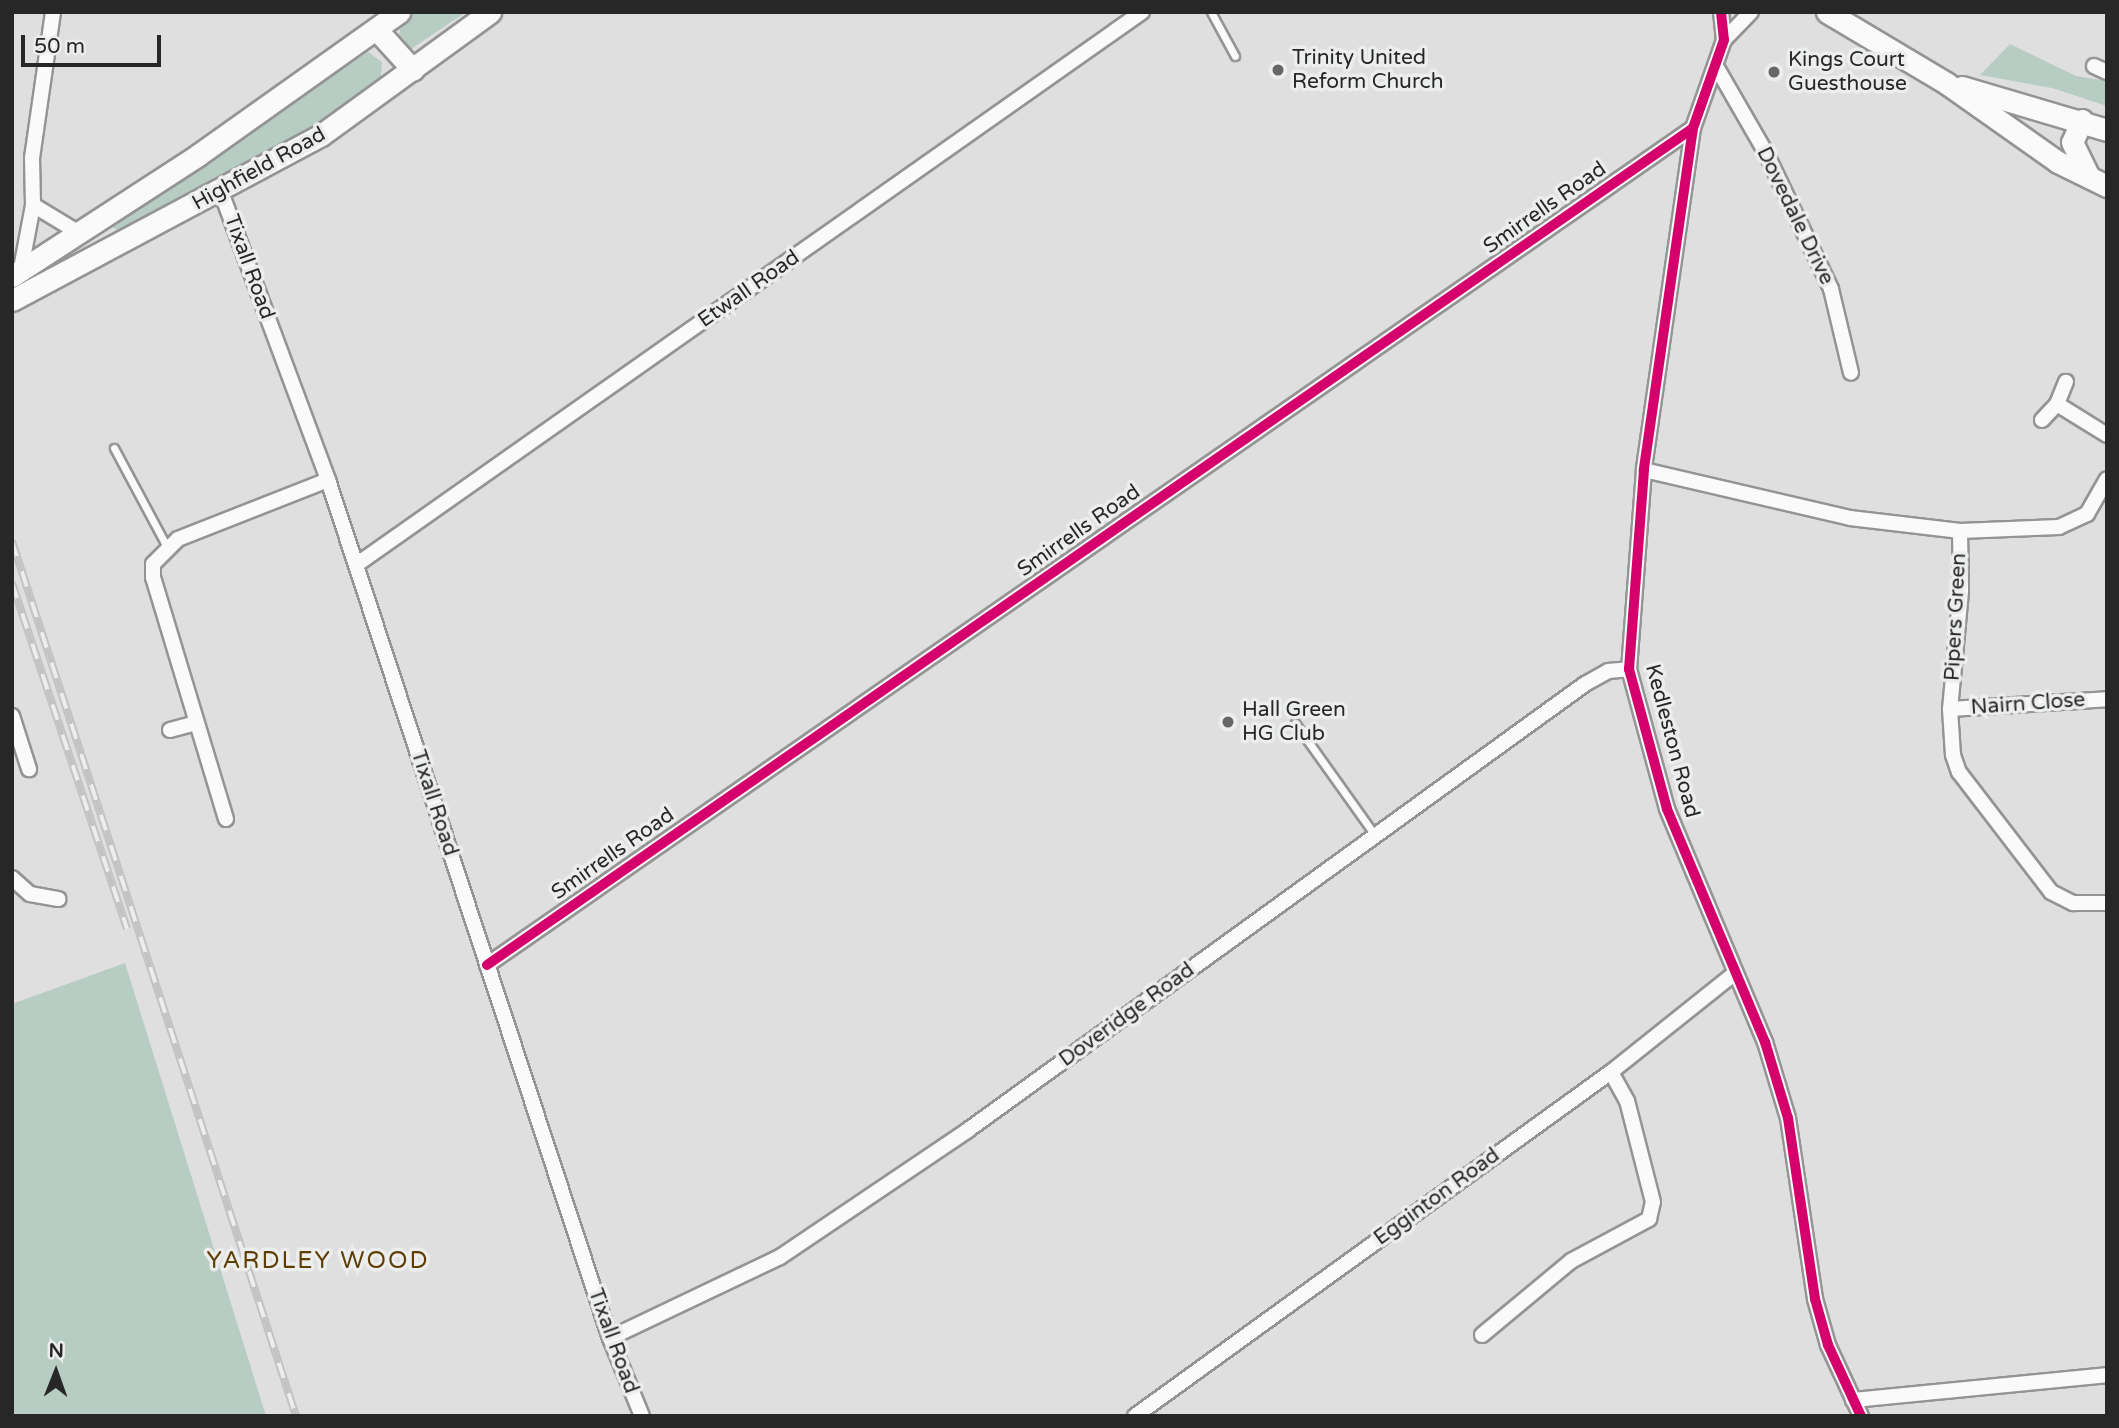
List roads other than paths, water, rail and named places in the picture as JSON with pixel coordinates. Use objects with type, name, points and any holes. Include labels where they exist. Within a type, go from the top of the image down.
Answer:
[{"type":"street","points":[[21,295],[15,274],[33,205],[32,158],[53,12]]},
{"type":"street","name":"Highfield Road","points":[[15,274],[79,233],[398,12]]},
{"type":"street","name":"Highfield Road","points":[[21,295],[221,192],[321,135],[489,12]]},
{"type":"street","name":"Etwall Road","points":[[356,565],[1142,12]]},
{"type":"street","name":"Kedleston Road","points":[[1721,12],[1724,40],[1717,68],[1693,128],[1644,470],[1629,669],[1667,809],[1765,1042],[1788,1118],[1815,1299],[1828,1346],[1861,1416]]},
{"type":"street","name":"Kedleston Road","points":[[1724,40],[1751,12]]},
{"type":"street","points":[[1827,12],[1947,83],[2059,162],[2098,181]]},
{"type":"street","points":[[376,29],[413,70]]},
{"type":"street","name":"Dovedale Drive","points":[[1717,68],[1765,151],[1831,289],[1851,373]]},
{"type":"street","points":[[1947,83],[2082,120],[2107,131]]},
{"type":"street","points":[[2082,120],[2072,142],[2098,181]]},
{"type":"street","name":"Smirrells Road","points":[[487,965],[1693,128]]},
{"type":"street","name":"Tixall Road","points":[[221,192],[328,480],[610,1338],[642,1416]]},
{"type":"street","points":[[33,205],[79,233]]},
{"type":"street","points":[[2042,420],[2057,404],[2066,382]]},
{"type":"street","points":[[2057,404],[2107,435]]},
{"type":"street","name":"Pipers Green","points":[[1644,470],[1850,518],[1960,531],[1960,604],[1950,709],[1952,755],[1959,772],[2051,892],[2073,903],[2107,903]]},
{"type":"street","points":[[1960,531],[2059,527],[2087,514],[2107,479]]},
{"type":"street","points":[[226,820],[153,577],[153,564],[167,547],[178,539],[328,480]]},
{"type":"street","name":"Doveridge Road","points":[[610,1338],[780,1257],[968,1130],[1585,684],[1608,671],[1629,669]]},
{"type":"street","name":"Nairn Close","points":[[1950,709],[2107,699]]},
{"type":"street","points":[[12,716],[16,742],[29,769]]},
{"type":"street","points":[[170,730],[196,723]]},
{"type":"street","points":[[12,878],[30,894],[59,899]]},
{"type":"street","name":"Egginton Road","points":[[1135,1416],[1611,1072],[1735,973]]},
{"type":"street","points":[[1482,1335],[1571,1261],[1649,1219],[1653,1202],[1627,1101],[1611,1072]]},
{"type":"street","points":[[1853,1400],[2107,1375]]},
{"type":"lane","points":[[1210,12],[1235,56]]},
{"type":"lane","points":[[114,448],[167,547]]},
{"type":"lane","points":[[1295,723],[1376,836]]},
{"type":"railway","points":[[12,541],[296,1416]]},
{"type":"railway","points":[[12,583],[127,928]]},
{"type":"place","name":"Trinity United Reform Church","points":[[1278,70]]},
{"type":"place","name":"Kings Court Guesthouse","points":[[1774,72]]},
{"type":"place","name":"Hall Green HG Club","points":[[1228,722]]},
{"type":"district","name":"YARDLEY WOOD","points":[[318,1261]]}]
